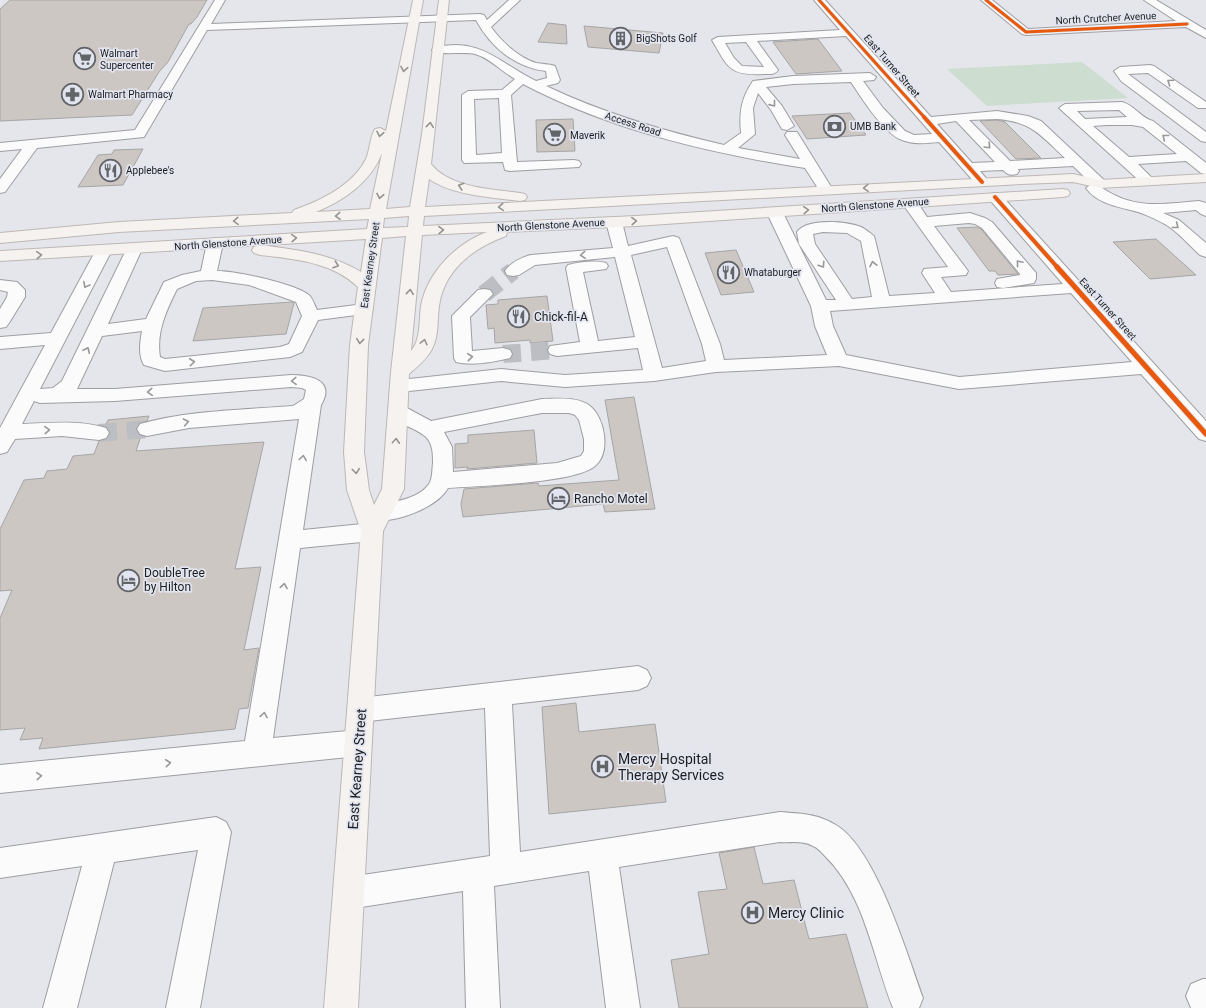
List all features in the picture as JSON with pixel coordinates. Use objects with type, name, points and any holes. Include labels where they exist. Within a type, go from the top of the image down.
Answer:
[{"type":"main road","name":"East Kearney Street","points":[[375,525],[358,490],[354,452],[360,345],[377,214],[412,24],[418,0]]},
{"type":"main road","name":"East Kearney Street","points":[[341,1008],[360,710],[375,525],[393,489],[400,379],[417,211],[444,0]]},
{"type":"main road","points":[[274,219],[307,211],[319,205],[350,185],[369,166],[378,144],[393,66],[412,24]]},
{"type":"main road","points":[[424,164],[432,174],[444,181],[473,189],[524,198],[718,188],[792,192]]},
{"type":"main road","points":[[995,197],[1003,191],[1060,186],[1068,183],[1073,178]]},
{"type":"main road","name":"North Glenstone Avenue","points":[[0,238],[168,224],[1021,180],[1073,178],[1096,186]]},
{"type":"main road","name":"North Glenstone Avenue","points":[[0,256],[416,231],[614,222],[1085,192],[1096,186],[1148,181],[1206,178]]},
{"type":"main road","points":[[872,205],[876,200],[884,197],[969,190],[980,186],[982,182]]},
{"type":"main road","points":[[5,223],[21,227],[102,222],[168,224]]},
{"type":"main road","points":[[400,379],[424,348],[434,289],[444,273],[457,257],[473,244],[489,236],[539,226]]},
{"type":"main road","points":[[215,243],[318,260],[353,273],[367,286]]},
{"type":"street","points":[[0,147],[139,134],[220,0]]},
{"type":"street","points":[[485,28],[515,0]]},
{"type":"street","name":"East Turner Street","points":[[819,0],[982,182]]},
{"type":"street","name":"North Crutcher Avenue","points":[[986,0],[1026,32],[1187,24]]},
{"type":"street","points":[[1150,0],[1206,35]]},
{"type":"street","points":[[205,27],[412,24],[442,18],[480,17],[485,28],[500,45],[524,61],[533,65],[551,68],[554,80],[535,84]]},
{"type":"street","points":[[750,38],[772,70],[742,71],[733,66],[718,40],[750,38],[849,33]]},
{"type":"street","name":"Access Road","points":[[438,50],[466,50],[480,52],[522,79],[596,112],[668,135],[776,160],[810,165]]},
{"type":"street","points":[[719,67],[733,66]]},
{"type":"street","points":[[1204,105],[1150,69],[1120,71],[1124,78],[1206,138]]},
{"type":"street","points":[[757,84],[793,80],[887,76]]},
{"type":"street","points":[[856,78],[885,118],[903,136],[912,139],[942,138]]},
{"type":"street","points":[[510,158],[469,160],[468,95],[505,94],[522,79]]},
{"type":"street","points":[[757,84],[777,109],[826,190]]},
{"type":"street","points":[[728,149],[748,134],[745,108],[748,99],[757,84]]},
{"type":"street","points":[[505,94],[510,167],[574,164]]},
{"type":"street","points":[[1165,107],[1204,105]]},
{"type":"street","points":[[1148,181],[1065,108],[1122,106],[1141,121],[1148,124],[1206,170]]},
{"type":"street","points":[[927,120],[987,116],[1017,116],[1024,118],[1036,124],[1077,162],[1106,198],[1124,206],[1142,209],[1199,205],[1206,211]]},
{"type":"street","points":[[960,118],[1021,180]]},
{"type":"street","points":[[1082,123],[1141,121]]},
{"type":"street","points":[[0,189],[33,144]]},
{"type":"street","points":[[1125,161],[1189,157]]},
{"type":"street","points":[[967,167],[1005,164],[1022,165],[1077,162]]},
{"type":"street","name":"East Turner Street","points":[[995,197],[1206,434]]},
{"type":"street","points":[[909,203],[960,271],[930,273],[943,293]]},
{"type":"street","points":[[1142,209],[1174,223],[1206,252]]},
{"type":"street","points":[[775,212],[820,306],[824,326],[839,360]]},
{"type":"street","points":[[820,306],[882,302],[1020,282],[1028,279],[1028,273],[988,226],[980,221],[970,218],[924,222]]},
{"type":"street","points":[[614,222],[654,375]]},
{"type":"street","points":[[847,304],[807,244],[805,232],[813,228],[832,226],[855,230],[868,239],[882,302]]},
{"type":"street","points":[[590,347],[574,268],[623,258],[673,241],[711,344],[716,366]]},
{"type":"street","points":[[208,276],[215,243]]},
{"type":"street","points":[[37,392],[52,395],[70,385],[134,249]]},
{"type":"street","points":[[4,440],[37,392],[59,338],[104,250]]},
{"type":"street","points":[[513,271],[531,260],[623,258]]},
{"type":"street","points":[[198,276],[226,276],[275,286],[303,299],[311,316],[296,348],[283,353],[165,365],[151,361],[149,349],[152,324],[170,286],[198,276]]},
{"type":"street","points":[[0,285],[11,286],[17,290],[16,296],[0,323]]},
{"type":"street","points":[[943,293],[1077,288]]},
{"type":"street","points":[[484,294],[461,316],[463,358],[503,354]]},
{"type":"street","points":[[311,316],[364,309]]},
{"type":"street","points":[[96,331],[152,324]]},
{"type":"street","points":[[0,343],[59,338]]},
{"type":"street","points":[[557,350],[646,342]]},
{"type":"street","points":[[400,379],[501,375],[565,381],[654,375],[716,366],[839,360],[959,384],[1147,368]]},
{"type":"street","points":[[37,392],[91,396],[304,381],[312,383],[316,389],[316,396],[311,405],[306,410],[295,413],[194,421],[147,429]]},
{"type":"street","points":[[257,753],[292,540],[311,405]]},
{"type":"street","points":[[429,428],[542,406],[570,406],[582,410],[589,418],[594,439],[594,452],[588,461],[575,467],[557,471],[442,481]]},
{"type":"street","points":[[292,540],[375,525],[433,494],[442,481],[444,448],[438,435],[429,428],[398,412]]},
{"type":"street","points":[[4,440],[62,429],[99,433]]},
{"type":"street","points":[[360,710],[638,678]]},
{"type":"street","points":[[483,1008],[492,871],[498,693]]},
{"type":"street","points":[[0,779],[358,743]]},
{"type":"street","points":[[349,893],[780,827],[808,828],[830,839],[847,856],[865,885],[906,998]]},
{"type":"street","points":[[0,863],[216,832],[183,1008]]},
{"type":"street","points":[[60,1008],[102,848]]},
{"type":"street","points":[[602,855],[623,1008]]},
{"type":"green space","points":[[1082,62],[1128,98],[987,106],[947,69]]},
{"type":"building","name":"Walmart Supercenter","points":[[10,0],[207,0],[197,17],[191,24],[189,24],[168,62],[159,72],[132,115],[0,121],[0,9]]},
{"type":"building","points":[[548,23],[566,25],[567,44],[538,42]]},
{"type":"building","points":[[584,26],[663,33],[659,53],[588,47]]},
{"type":"building","points":[[818,39],[842,71],[796,74],[773,42]]},
{"type":"building","name":"UMB Bank","points":[[850,113],[866,135],[807,139],[792,116]]},
{"type":"building","name":"Maverik","points":[[573,119],[575,151],[537,152],[536,120]]},
{"type":"building","points":[[997,120],[1005,122],[1041,158],[1016,159],[980,121]]},
{"type":"building","name":"Applebee's","points":[[143,149],[123,185],[78,187],[98,155],[112,154],[114,150]]},
{"type":"building","points":[[977,227],[981,229],[1018,274],[998,275],[995,271],[989,271],[957,228]]},
{"type":"building","points":[[1156,239],[1196,275],[1150,279],[1113,242]]},
{"type":"building","name":"Whataburger","points":[[736,250],[754,292],[721,295],[705,253]]},
{"type":"building","name":"Chick-fil-A","points":[[547,296],[553,341],[530,343],[530,340],[495,343],[494,328],[488,329],[486,305],[498,304],[498,300]]},
{"type":"building","points":[[294,303],[286,334],[193,341],[203,308]]},
{"type":"building","name":"Rancho Motel","points":[[634,397],[655,509],[605,512],[603,504],[463,517],[461,504],[464,489],[538,483],[539,486],[619,480],[605,400]]},
{"type":"building","name":"DoubleTree by Hilton","points":[[149,416],[147,421],[140,423],[136,428],[141,436],[136,451],[264,442],[235,569],[261,567],[244,650],[259,648],[248,708],[239,709],[235,729],[39,749],[43,738],[20,740],[25,728],[0,730],[0,618],[12,590],[0,591],[0,529],[24,480],[44,478],[47,471],[67,469],[73,456],[94,454],[99,441],[106,439],[110,434],[105,426],[108,420]]},
{"type":"building","points":[[534,430],[537,463],[467,469],[468,467],[455,468],[455,444],[468,443],[468,435]]},
{"type":"building","name":"Mercy Hospital Therapy Services","points":[[576,703],[579,732],[655,724],[666,802],[549,814],[542,707]]},
{"type":"building","name":"Mercy Clinic","points":[[754,847],[763,884],[794,880],[809,939],[846,934],[868,1008],[679,1008],[671,960],[709,954],[698,892],[727,889],[719,853]]},
{"type":"tunnel","points":[[484,294],[513,271]]},
{"type":"tunnel","points":[[503,354],[557,350]]},
{"type":"tunnel","points":[[99,433],[147,429]]},
{"type":"cycle path","points":[[819,0],[982,182]]},
{"type":"cycle path","points":[[986,0],[1026,32],[1187,24]]},
{"type":"cycle path","points":[[995,197],[1206,434]]},
{"type":"place","name":"BigShots Golf","points":[[620,38]]},
{"type":"place","name":"Walmart Supercenter","points":[[85,59]]},
{"type":"place","name":"Walmart Pharmacy","points":[[73,94]]},
{"type":"place","name":"UMB Bank","points":[[835,126]]},
{"type":"place","name":"Maverik","points":[[555,135]]},
{"type":"place","name":"Applebee's","points":[[110,170]]},
{"type":"place","name":"Whataburger","points":[[729,272]]},
{"type":"place","name":"Chick-fil-A","points":[[518,317]]},
{"type":"place","name":"Rancho Motel","points":[[558,499]]},
{"type":"place","name":"DoubleTree by Hilton","points":[[129,580]]},
{"type":"place","name":"Mercy Hospital Therapy Services","points":[[603,767]]},
{"type":"place","name":"Mercy Clinic","points":[[752,913]]}]
